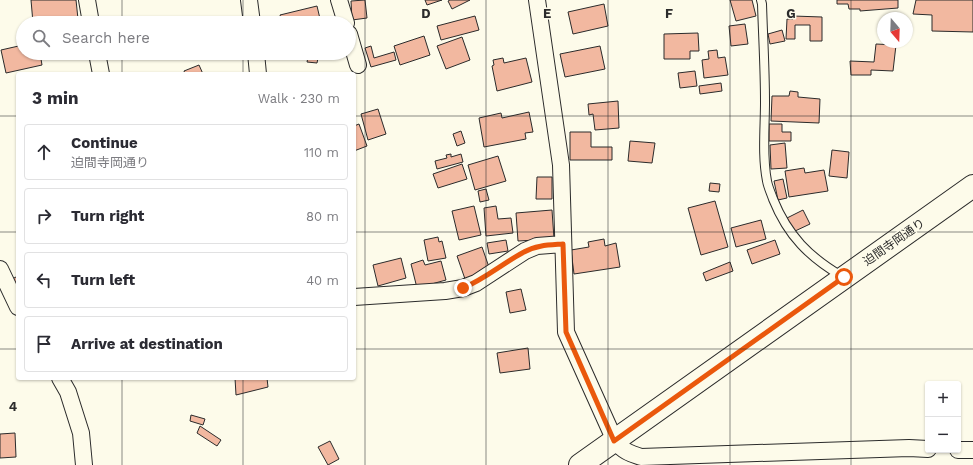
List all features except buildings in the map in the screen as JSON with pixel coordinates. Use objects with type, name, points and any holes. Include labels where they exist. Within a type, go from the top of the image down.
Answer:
[{"type":"street","points":[[87,0],[90,16]]},
{"type":"street","points":[[249,0],[251,16]]},
{"type":"street","points":[[339,0],[344,16]]},
{"type":"street","points":[[537,0],[561,165],[566,332],[614,441],[621,448],[632,454],[641,456],[902,448],[925,449]]},
{"type":"street","points":[[356,58],[358,65]]},
{"type":"street","points":[[98,60],[101,72]]},
{"type":"street","points":[[257,60],[258,72]]},
{"type":"street","name":"迫間寺岡通り","points":[[580,465],[973,186]]},
{"type":"street","points":[[356,297],[445,291],[463,288],[476,283],[524,251],[537,246],[563,244]]},
{"type":"street","points":[[0,269],[16,302]]},
{"type":"street","points":[[61,380],[68,392],[81,433],[84,465]]},
{"type":"street","points":[[961,450],[973,450]]},
{"type":"lane","points":[[761,0],[765,101],[765,160],[767,183],[778,211],[793,236],[811,255],[844,277]]},
{"type":"route","points":[[463,288],[476,283],[524,251],[537,246],[563,244],[566,332],[614,441],[844,277]]}]
